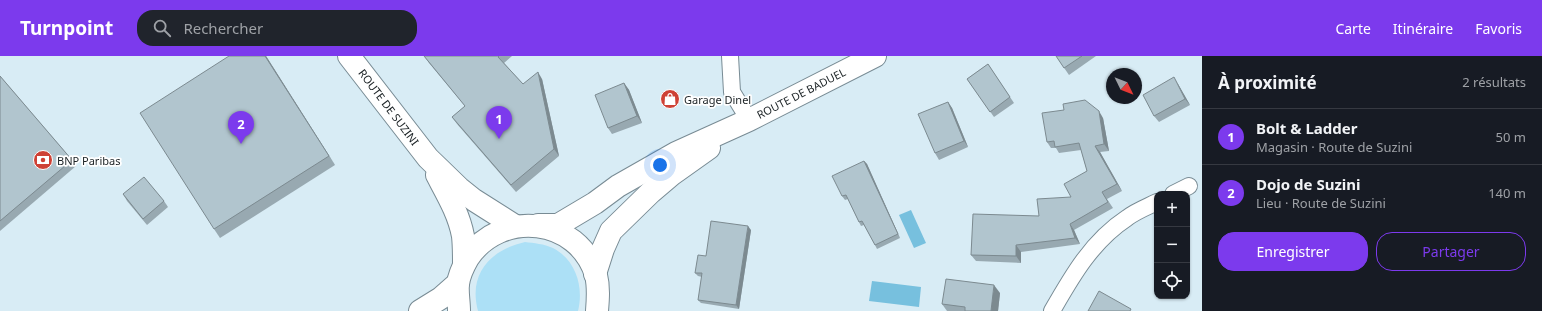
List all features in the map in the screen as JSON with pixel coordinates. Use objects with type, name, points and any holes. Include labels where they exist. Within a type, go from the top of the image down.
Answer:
[{"type":"main road","name":"ROUTE DE SUZINI","points":[[349,56],[428,158],[464,192],[483,207],[515,226]]},
{"type":"main road","name":"ROUTE DE BADUEL","points":[[420,311],[441,298],[461,274],[474,250],[491,235],[515,226],[558,225],[595,203],[618,186],[676,153],[749,120],[875,56]]},
{"type":"main road","name":"ROUTE DE BADUEL","points":[[599,298],[603,249],[611,231],[671,175],[749,120]]},
{"type":"main road","name":"ROUTE DE SUZINI","points":[[428,158],[451,202],[463,236],[459,311]]},
{"type":"main road","points":[[538,225],[567,236],[584,253],[599,298]]},
{"type":"street","points":[[730,56],[732,92],[749,120]]},
{"type":"street","points":[[1179,191],[1189,186]]},
{"type":"street","points":[[1052,311],[1081,262],[1093,247],[1128,217],[1154,204]]},
{"type":"shaded area","points":[[911,210],[926,243],[914,248],[899,215]]},
{"type":"shaded area","points":[[525,242],[553,248],[561,253],[573,267],[579,284],[580,302],[578,311],[478,311],[476,286],[479,275],[485,266],[501,251]]},
{"type":"shaded area","points":[[872,281],[921,287],[919,307],[869,301]]},
{"type":"building","points":[[229,56],[265,56],[329,156],[214,229],[140,113]]},
{"type":"building","points":[[424,56],[499,56],[498,57],[523,84],[538,72],[554,149],[511,185],[452,117],[465,106]]},
{"type":"building","points":[[1056,56],[1082,56],[1064,68]]},
{"type":"building","points":[[988,64],[1010,97],[990,112],[967,79]]},
{"type":"building","points":[[0,76],[72,160],[0,221]]},
{"type":"building","points":[[1174,77],[1185,99],[1154,116],[1143,95]]},
{"type":"building","points":[[624,83],[637,116],[608,128],[595,95]]},
{"type":"building","points":[[1085,100],[1099,111],[1104,144],[1095,146],[1117,184],[1102,192],[1108,202],[1070,224],[1075,238],[1016,245],[1016,256],[971,255],[973,214],[1039,216],[1037,199],[1071,197],[1064,184],[1087,171],[1079,143],[1055,147],[1054,141],[1047,142],[1042,113],[1064,110],[1063,104]]},
{"type":"building","points":[[948,102],[964,141],[935,153],[918,114]]},
{"type":"building","points":[[864,161],[898,234],[875,245],[862,221],[859,222],[846,195],[842,196],[832,176]]},
{"type":"building","points":[[144,177],[164,201],[143,219],[123,194]]},
{"type":"building","points":[[711,221],[748,226],[736,305],[698,300],[702,273],[695,273],[698,255],[706,256]]},
{"type":"building","points":[[946,279],[994,285],[991,311],[965,311],[965,307],[942,304]]},
{"type":"building","points":[[1099,291],[1131,309],[1130,311],[1088,311]]},
{"type":"place","name":"Garage Dinel","points":[[670,99]]},
{"type":"place","name":"Bolt & Ladder","points":[[499,139]]},
{"type":"place","name":"Dojo de Suzini","points":[[241,144]]},
{"type":"place","name":"BNP Paribas","points":[[43,160]]}]
